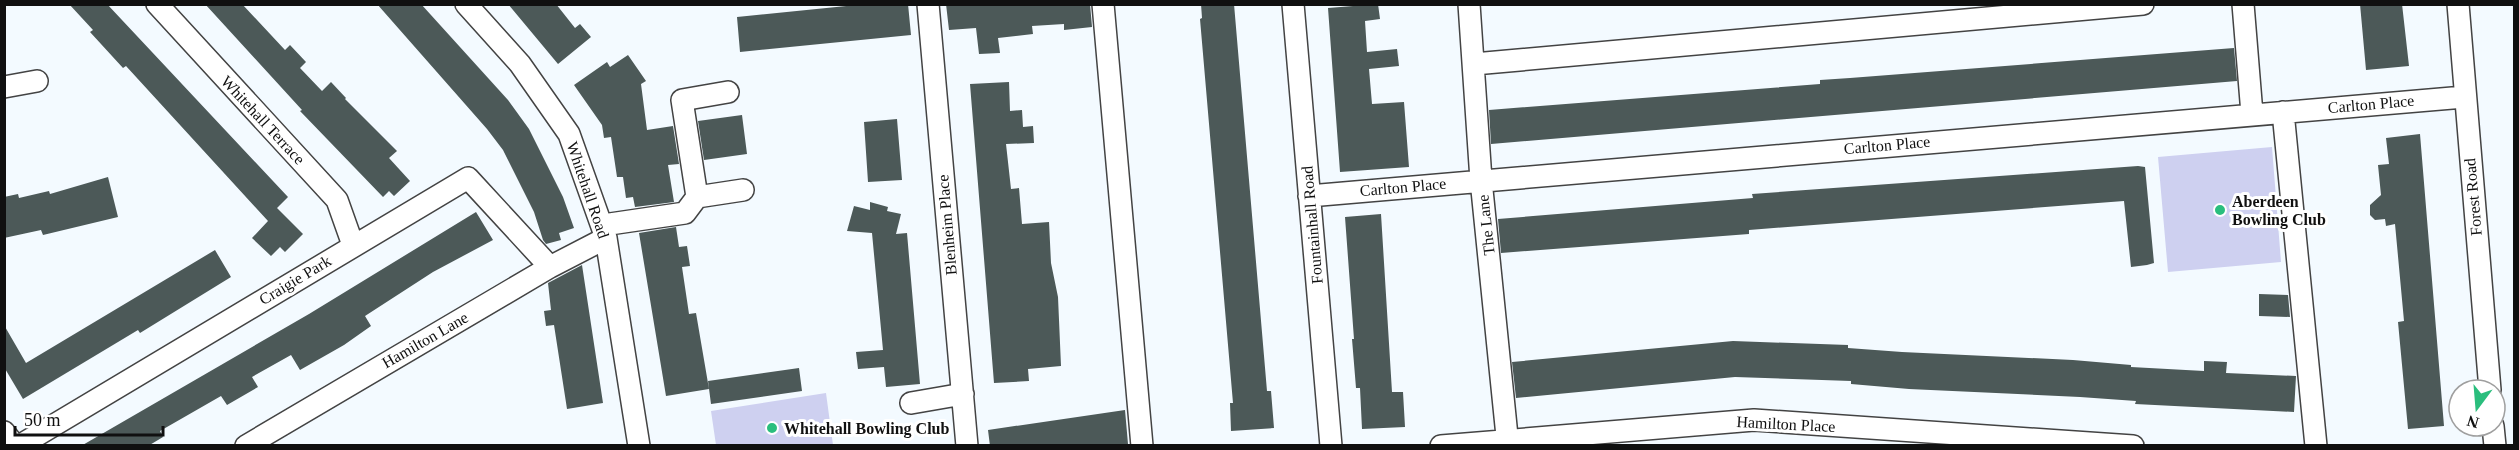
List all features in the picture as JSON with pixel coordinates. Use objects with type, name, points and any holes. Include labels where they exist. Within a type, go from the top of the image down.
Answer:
[{"type":"street","name":"Whitehall Terrace","points":[[157,4],[337,200],[353,245]]},
{"type":"street","name":"Whitehall Road","points":[[466,4],[520,64],[568,134],[604,231],[639,446]]},
{"type":"street","name":"Blenheim Place","points":[[928,4],[967,446]]},
{"type":"street","points":[[1103,4],[1142,446]]},
{"type":"street","name":"Fountainhall Road","points":[[1293,4],[1331,446]]},
{"type":"street","name":"The Lane","points":[[1469,4],[1481,180],[1507,442]]},
{"type":"street","points":[[1474,64],[2143,4]]},
{"type":"street","points":[[2243,4],[2252,114]]},
{"type":"street","name":"Forest Road","points":[[2458,4],[2489,378]]},
{"type":"street","points":[[4,87],[37,81]]},
{"type":"street","points":[[728,92],[682,100],[697,197],[743,190]]},
{"type":"street","name":"Carlton Place","points":[[1310,196],[2464,97]]},
{"type":"street","points":[[2283,112],[2316,446]]},
{"type":"street","name":"Craigie Park","points":[[17,446],[468,178],[550,267]]},
{"type":"street","name":"Hamilton Lane","points":[[246,446],[550,267],[604,231],[685,213],[697,197]]},
{"type":"street","points":[[911,403],[963,394]]},
{"type":"street","name":"Hamilton Place","points":[[1441,446],[1754,420],[2133,446]]},
{"type":"street","points":[[4,432],[17,446]]},
{"type":"shaded area","name":"Aberdeen Bowling Club","points":[[2272,147],[2281,262],[2168,272],[2158,157]]},
{"type":"shaded area","name":"Whitehall Bowling Club","points":[[826,393],[833,445],[716,445],[711,411]]},
{"type":"building","points":[[69,4],[107,4],[288,197],[277,208],[303,234],[285,252],[280,247],[271,256],[252,238],[268,221],[126,66],[123,68],[90,32],[93,30]]},
{"type":"building","points":[[205,4],[242,4],[285,50],[290,45],[306,62],[300,68],[322,91],[331,82],[397,151],[389,158],[410,181],[394,196],[389,191],[383,197],[300,111],[302,110]]},
{"type":"building","points":[[377,4],[421,4],[508,100],[529,129],[563,197],[574,228],[559,233],[561,240],[546,244],[534,212],[503,150]]},
{"type":"building","points":[[508,4],[556,4],[575,28],[580,24],[591,37],[558,64]]},
{"type":"building","points":[[866,4],[908,4],[911,35],[740,52],[737,17]]},
{"type":"building","points":[[946,4],[1090,4],[1092,27],[1064,30],[1064,24],[1032,26],[1033,34],[998,38],[1000,53],[979,54],[976,28],[949,30]]},
{"type":"building","points":[[1201,4],[1234,4],[1267,391],[1271,391],[1274,428],[1231,431],[1230,403],[1233,403],[1200,19],[1202,18]]},
{"type":"building","points":[[1378,4],[1380,19],[1365,21],[1367,52],[1397,49],[1399,66],[1369,69],[1372,104],[1404,102],[1409,167],[1340,172],[1328,8]]},
{"type":"building","points":[[2360,4],[2402,4],[2409,66],[2366,70]]},
{"type":"building","points":[[2234,48],[2237,81],[1491,144],[1489,110],[1820,84],[1820,80]]},
{"type":"building","points":[[628,55],[646,81],[641,84],[647,130],[673,126],[679,164],[668,165],[674,202],[635,207],[633,197],[626,198],[623,177],[617,177],[611,137],[604,138],[602,125],[574,85],[607,62],[610,67]]},
{"type":"building","points":[[1009,82],[1010,111],[1022,110],[1023,127],[1033,126],[1034,143],[1006,144],[1011,189],[1019,188],[1022,224],[1049,222],[1051,263],[1058,297],[1061,366],[1028,369],[1029,381],[994,383],[970,84]]},
{"type":"building","points":[[742,115],[747,154],[704,160],[698,121]]},
{"type":"building","points":[[897,119],[902,180],[868,182],[864,122]]},
{"type":"building","points":[[2420,134],[2444,426],[2408,429],[2398,322],[2404,321],[2395,224],[2386,226],[2385,219],[2375,220],[2370,215],[2370,205],[2381,195],[2378,165],[2389,164],[2386,138]]},
{"type":"building","points":[[2145,167],[2154,263],[2147,265],[2131,267],[2124,201],[1749,230],[1749,234],[1501,253],[1498,219],[1753,198],[1752,194]]},
{"type":"building","points":[[108,177],[118,217],[43,235],[41,230],[4,238],[4,197],[18,194],[19,198],[49,191],[50,194]]},
{"type":"building","points":[[870,202],[888,207],[887,211],[901,214],[896,234],[907,233],[920,384],[886,387],[884,367],[858,369],[856,352],[883,350],[872,233],[847,231],[854,206],[870,210]]},
{"type":"building","points":[[476,212],[493,240],[433,272],[365,316],[371,326],[344,345],[300,370],[291,355],[252,377],[258,387],[227,405],[221,396],[160,431],[163,437],[148,446],[81,446],[309,314]]},
{"type":"building","points":[[1381,214],[1392,392],[1403,392],[1405,427],[1362,429],[1360,388],[1356,388],[1352,339],[1354,339],[1345,217]]},
{"type":"building","points":[[676,227],[679,247],[687,246],[690,266],[682,267],[689,314],[696,313],[709,389],[666,396],[639,233]]},
{"type":"building","points":[[215,250],[231,277],[140,333],[138,330],[23,399],[4,367],[4,325],[26,363]]},
{"type":"building","points":[[582,265],[603,403],[567,409],[554,325],[546,326],[544,311],[551,310],[548,283]]},
{"type":"building","points":[[2259,294],[2288,295],[2290,317],[2259,316]]},
{"type":"building","points":[[1733,341],[1848,345],[1848,348],[1902,352],[2073,360],[2131,365],[2131,367],[2204,371],[2204,361],[2227,362],[2226,373],[2296,376],[2294,412],[2135,404],[2136,401],[2080,397],[1909,389],[1851,384],[1851,381],[1735,377],[1516,398],[1512,362]]},
{"type":"building","points":[[799,368],[802,391],[711,404],[708,381]]},
{"type":"building","points":[[1125,410],[1128,444],[990,446],[988,430]]},
{"type":"place","name":"Aberdeen Bowling Club","points":[[2220,210]]},
{"type":"place","name":"Whitehall Bowling Club","points":[[772,428]]}]
